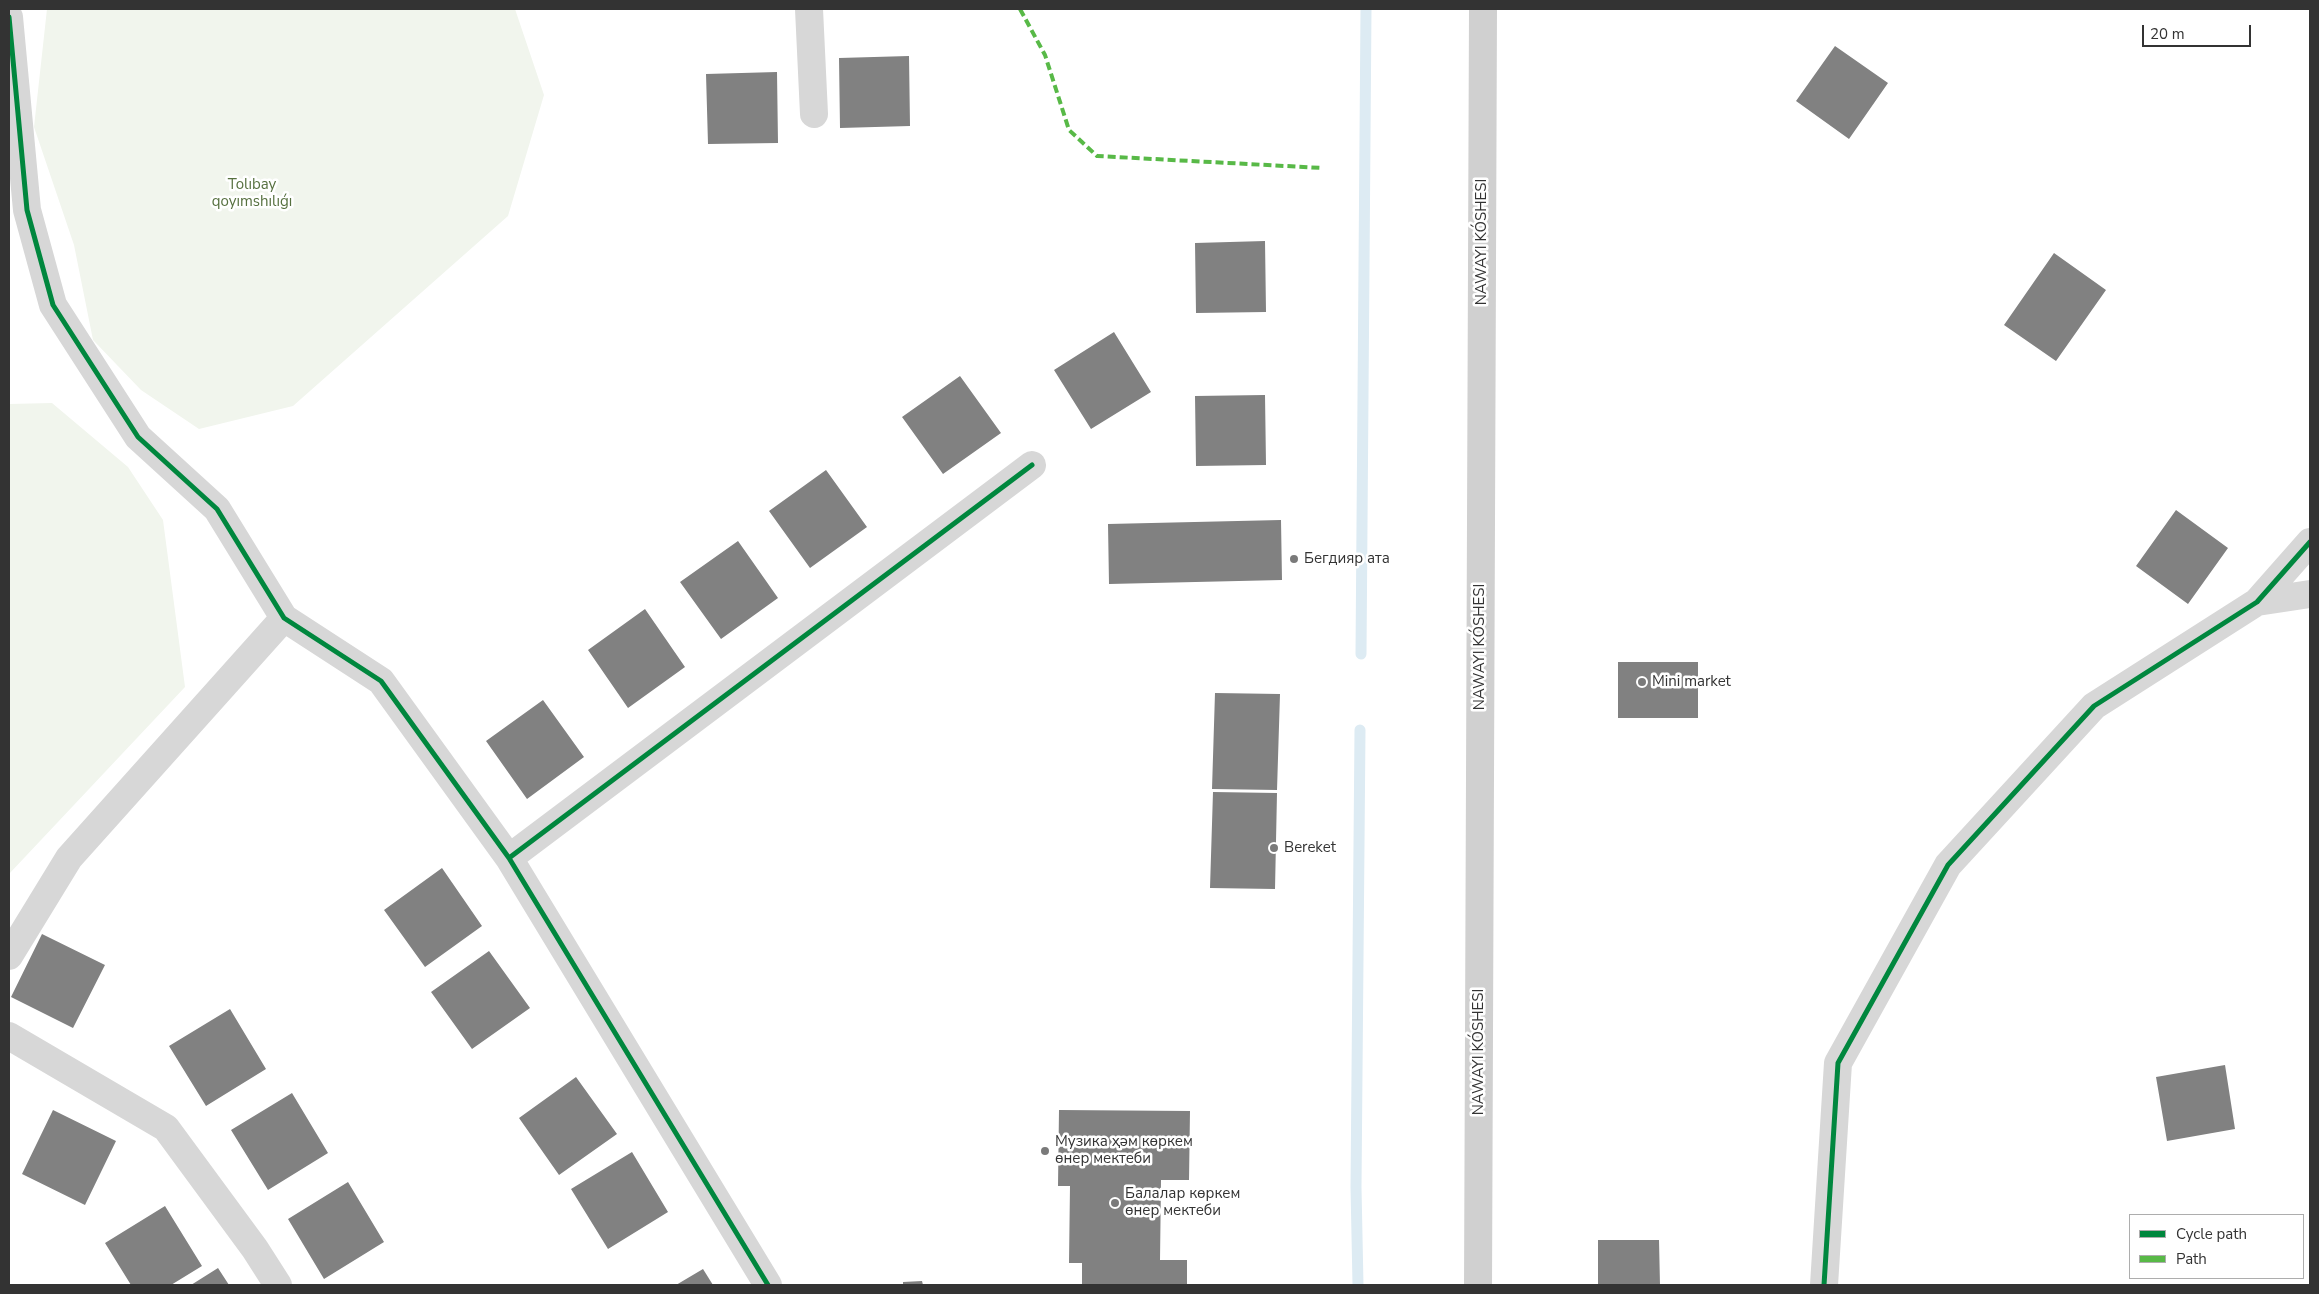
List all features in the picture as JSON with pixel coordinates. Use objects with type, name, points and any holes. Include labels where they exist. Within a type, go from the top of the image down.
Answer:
[{"type":"main road","points":[[1478,1285],[1483,9]]},
{"type":"street","points":[[810,9],[814,114]]},
{"type":"street","points":[[9,17],[27,210],[52,305],[138,437],[217,509],[284,618],[381,681],[509,858],[768,1285]]},
{"type":"street","points":[[509,858],[1032,465]]},
{"type":"street","points":[[1824,1285],[1838,1063],[1948,865],[2094,706],[2257,602],[2310,542]]},
{"type":"street","points":[[2257,602],[2310,594]]},
{"type":"street","points":[[9,956],[69,858],[284,618]]},
{"type":"street","points":[[9,1036],[166,1128],[256,1249],[278,1285]]},
{"type":"green space","name":"Tolıbay qoyımshılıǵı","points":[[47,9],[515,9],[544,95],[508,216],[293,406],[199,429],[141,390],[93,340],[74,245],[34,127]]},
{"type":"green space","points":[[52,403],[128,467],[163,520],[185,687],[9,874],[9,404]]},
{"type":"building","points":[[1835,46],[1888,83],[1849,139],[1796,101]]},
{"type":"building","points":[[909,56],[910,126],[840,128],[839,58]]},
{"type":"building","points":[[777,72],[778,143],[708,144],[706,74]]},
{"type":"building","points":[[1265,241],[1266,312],[1196,313],[1195,243]]},
{"type":"building","points":[[2054,253],[2106,290],[2056,361],[2004,325]]},
{"type":"building","points":[[1114,332],[1151,392],[1091,429],[1054,370]]},
{"type":"building","points":[[960,376],[1001,433],[943,474],[902,417]]},
{"type":"building","points":[[1265,395],[1266,465],[1196,466],[1195,396]]},
{"type":"building","points":[[826,470],[867,527],[810,568],[769,511]]},
{"type":"building","points":[[2176,510],[2228,548],[2188,604],[2136,566]]},
{"type":"building","points":[[1281,520],[1282,580],[1109,584],[1108,524]]},
{"type":"building","points":[[738,541],[778,598],[721,639],[680,582]]},
{"type":"building","points":[[645,609],[685,667],[628,708],[588,650]]},
{"type":"building","points":[[1618,662],[1698,662],[1698,718],[1618,718]]},
{"type":"building","points":[[1215,693],[1280,694],[1277,790],[1212,789]]},
{"type":"building","points":[[543,700],[584,757],[527,799],[486,741]]},
{"type":"building","points":[[1213,792],[1277,793],[1275,889],[1210,888]]},
{"type":"building","points":[[442,868],[482,926],[425,967],[384,910]]},
{"type":"building","points":[[42,934],[105,965],[73,1028],[11,997]]},
{"type":"building","points":[[489,951],[530,1008],[472,1049],[431,992]]},
{"type":"building","points":[[230,1009],[266,1069],[206,1106],[169,1046]]},
{"type":"building","points":[[2225,1065],[2235,1129],[2167,1141],[2156,1077]]},
{"type":"building","points":[[576,1077],[617,1134],[559,1175],[519,1118]]},
{"type":"building","points":[[292,1093],[328,1153],[268,1190],[231,1130]]},
{"type":"building","points":[[53,1110],[116,1141],[85,1205],[22,1174]]},
{"type":"building","name":"Балалар көркем өнер мектеби","points":[[1059,1110],[1190,1111],[1189,1180],[1161,1180],[1160,1260],[1187,1260],[1187,1285],[1082,1285],[1082,1263],[1069,1263],[1070,1186],[1058,1186]]},
{"type":"building","points":[[632,1152],[668,1212],[608,1249],[571,1189]]},
{"type":"building","points":[[348,1182],[384,1242],[324,1279],[288,1219]]},
{"type":"building","points":[[165,1206],[202,1266],[171,1285],[131,1285],[105,1243]]},
{"type":"building","points":[[1598,1240],[1659,1240],[1660,1285],[1598,1285]]},
{"type":"building","points":[[218,1268],[229,1285],[191,1285]]},
{"type":"building","points":[[703,1269],[713,1285],[676,1285]]},
{"type":"building","points":[[922,1281],[923,1285],[903,1285],[903,1282]]},
{"type":"waterway","points":[[1361,654],[1366,9]]},
{"type":"waterway","points":[[1358,1285],[1356,1187],[1360,730]]},
{"type":"marked path","points":[[1020,9],[1045,55],[1069,130],[1097,156],[1323,168]]},
{"type":"cycle path","points":[[9,17],[27,210],[53,305],[138,437],[217,509],[284,618],[381,681],[509,858],[768,1285]]},
{"type":"cycle path","points":[[509,858],[1032,465]]},
{"type":"cycle path","points":[[1824,1285],[1838,1063],[1948,865],[2094,706],[2257,602],[2310,542]]},
{"type":"place","name":"Бегдияр ата","points":[[1294,559]]},
{"type":"place","name":"Mini market","points":[[1642,682]]},
{"type":"place","name":"Bereket","points":[[1274,848]]},
{"type":"place","name":"Музика ҳәм көркем өнер мектеби","points":[[1045,1151]]},
{"type":"place","name":"Балалар көркем өнер мектеби","points":[[1115,1203]]}]
